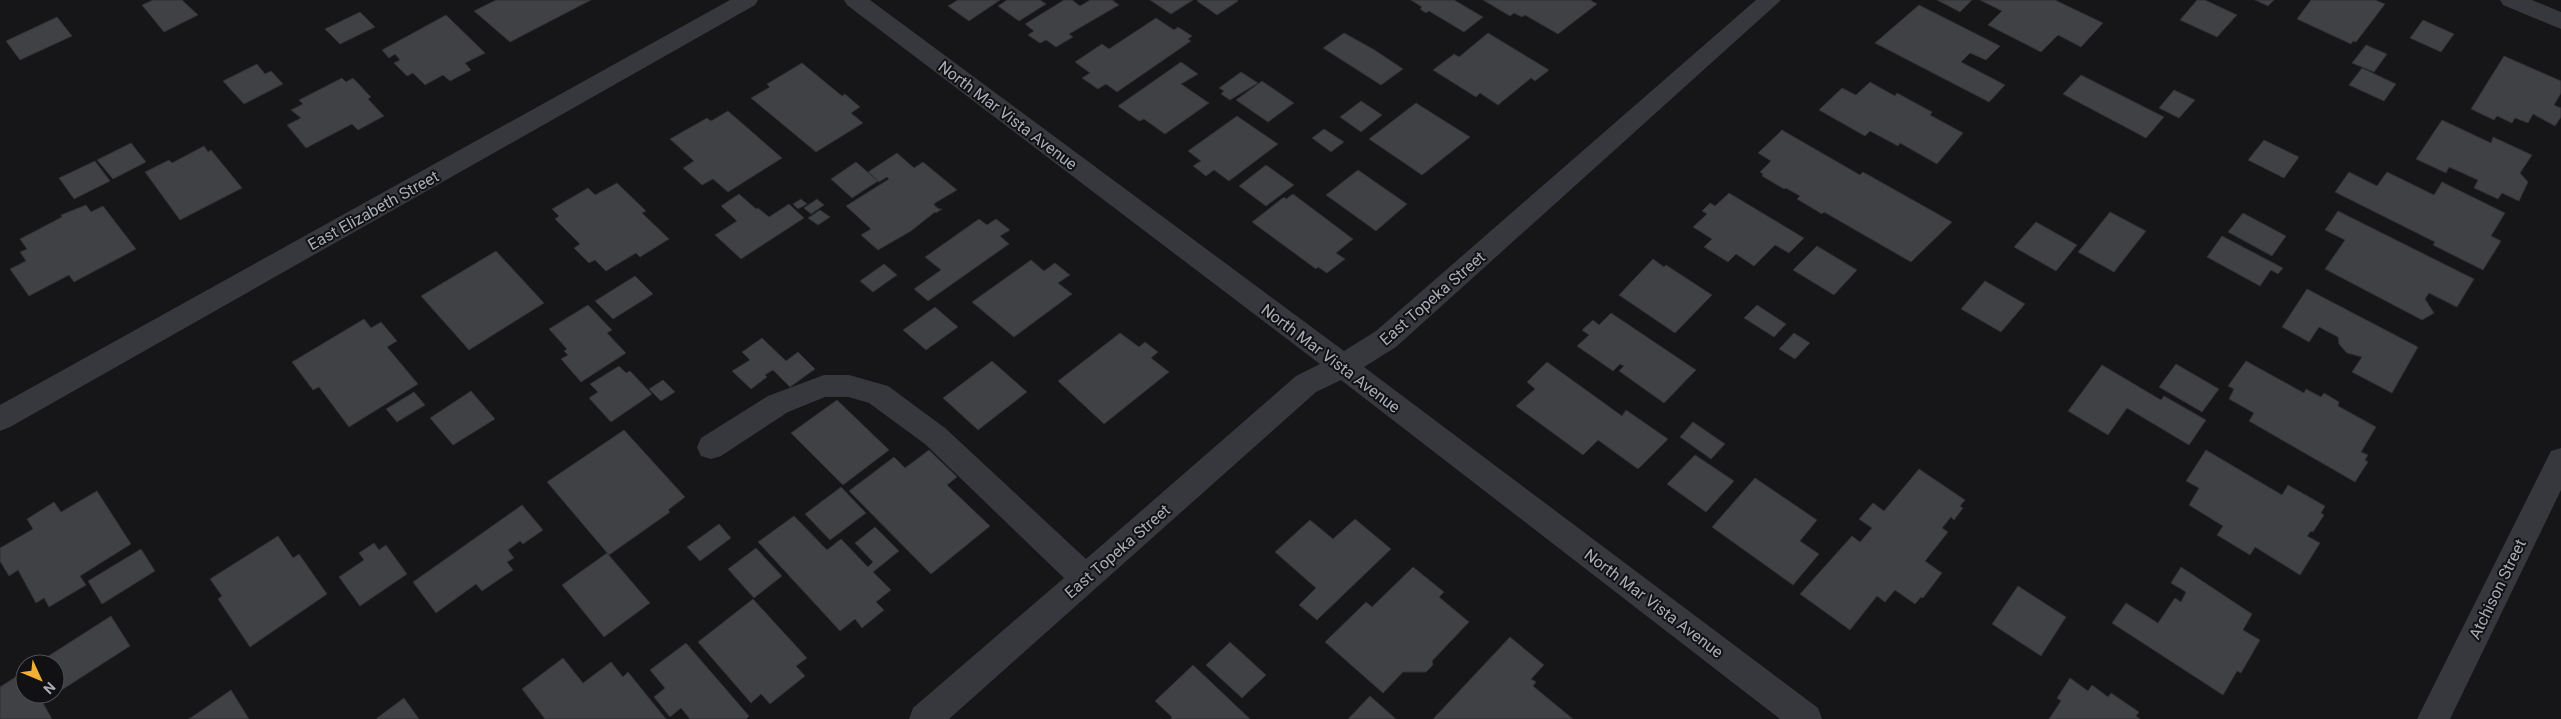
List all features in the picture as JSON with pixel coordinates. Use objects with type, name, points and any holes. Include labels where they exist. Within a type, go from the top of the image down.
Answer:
[{"type":"street","name":"East Elizabeth Street","points":[[0,419],[747,0]]},
{"type":"street","name":"North Mar Vista Avenue","points":[[855,0],[1343,366],[1806,719]]},
{"type":"street","name":"East Topeka Street","points":[[925,719],[1306,384],[1343,366],[1386,340],[1770,0]]},
{"type":"street","points":[[2511,0],[2561,21]]},
{"type":"street","points":[[711,447],[778,404],[824,386],[849,386],[878,394],[935,436],[1086,579]]},
{"type":"street","name":"Atchison Street","points":[[2433,719],[2561,460]]},
{"type":"building","points":[[153,0],[182,0],[198,15],[164,32],[142,5]]},
{"type":"building","points":[[496,0],[591,0],[510,42],[474,11]]},
{"type":"building","points":[[958,0],[1000,0],[969,21],[948,6]]},
{"type":"building","points":[[1007,0],[1040,0],[1046,4],[1019,21],[998,6]]},
{"type":"building","points":[[1064,0],[1072,0],[1080,6],[1090,0],[1112,0],[1119,5],[1069,34],[1073,37],[1056,47],[1046,40],[1040,43],[1028,35],[1034,31],[1025,24]]},
{"type":"building","points":[[1150,0],[1193,0],[1171,14]]},
{"type":"building","points":[[1411,0],[1454,0],[1483,17],[1464,32],[1429,11],[1426,13],[1420,9],[1422,7]]},
{"type":"building","points":[[1483,0],[1590,0],[1597,4],[1558,34],[1525,15],[1522,17],[1514,13],[1510,16]]},
{"type":"building","points":[[1937,0],[1972,0],[1960,12]]},
{"type":"building","points":[[1980,0],[2055,0],[2103,23],[2081,47],[2058,35],[2041,52],[1988,25],[2002,11]]},
{"type":"building","points":[[2197,0],[2205,0],[2237,15],[2217,37],[2180,20]]},
{"type":"building","points":[[2255,0],[2274,0],[2268,6]]},
{"type":"building","points":[[2311,0],[2375,0],[2385,4],[2356,42],[2353,41],[2351,44],[2297,19]]},
{"type":"building","points":[[1197,1],[1238,1],[1217,15]]},
{"type":"building","points":[[1919,5],[2000,46],[1986,60],[1970,53],[1961,62],[2005,85],[1989,102],[1875,43]]},
{"type":"building","points":[[360,12],[375,27],[340,44],[325,29]]},
{"type":"building","points":[[446,15],[485,53],[465,63],[471,70],[450,81],[443,75],[425,85],[413,73],[407,76],[394,63],[400,60],[395,54],[389,58],[382,50]]},
{"type":"building","points":[[57,17],[72,36],[20,60],[6,41]]},
{"type":"building","points":[[1156,18],[1174,30],[1178,27],[1192,36],[1188,39],[1191,41],[1117,92],[1106,84],[1098,89],[1082,78],[1090,73],[1075,62],[1102,44],[1109,49]]},
{"type":"building","points":[[2423,20],[2454,34],[2441,52],[2410,38]]},
{"type":"building","points":[[1344,33],[1403,69],[1381,85],[1323,48]]},
{"type":"building","points":[[1488,33],[1549,70],[1535,81],[1531,78],[1498,105],[1480,93],[1476,97],[1433,70],[1454,54],[1459,57]]},
{"type":"building","points":[[2366,45],[2387,54],[2374,72],[2352,63]]},
{"type":"building","points":[[2504,56],[2561,81],[2561,93],[2554,105],[2561,108],[2561,117],[2555,126],[2533,114],[2528,123],[2515,118],[2512,123],[2497,116],[2494,120],[2471,109]]},
{"type":"building","points":[[1181,62],[1198,74],[1181,84],[1209,103],[1165,134],[1144,119],[1139,121],[1118,106]]},
{"type":"building","points":[[802,63],[842,96],[845,94],[860,107],[851,113],[863,123],[816,152],[751,98],[770,87],[767,84]]},
{"type":"building","points":[[257,64],[265,74],[271,71],[283,84],[244,104],[223,81]]},
{"type":"building","points":[[2362,68],[2396,84],[2384,101],[2349,85]]},
{"type":"building","points":[[1241,72],[1258,83],[1230,100],[1221,94],[1224,91],[1219,88]]},
{"type":"building","points":[[2081,75],[2164,117],[2146,138],[2063,94]]},
{"type":"building","points":[[342,78],[346,82],[353,78],[371,97],[368,99],[384,116],[358,130],[352,124],[306,148],[287,125],[301,118],[291,110],[303,104],[299,100]]},
{"type":"building","points":[[1262,81],[1294,103],[1268,122],[1236,100]]},
{"type":"building","points":[[1870,82],[1895,96],[1897,93],[1932,112],[1930,115],[1963,133],[1937,164],[1900,143],[1898,146],[1870,131],[1865,136],[1819,110],[1842,88],[1856,95]]},
{"type":"building","points":[[2174,90],[2195,100],[2179,118],[2159,108]]},
{"type":"building","points":[[1361,101],[1382,115],[1361,132],[1340,117]]},
{"type":"building","points":[[1416,103],[1470,137],[1422,175],[1369,139]]},
{"type":"building","points":[[728,111],[782,158],[728,192],[713,179],[702,185],[683,168],[694,161],[670,139],[707,118],[711,121]]},
{"type":"building","points":[[1237,116],[1278,144],[1229,181],[1214,170],[1206,176],[1193,166],[1201,161],[1188,151]]},
{"type":"building","points":[[2442,120],[2491,143],[2493,137],[2532,155],[2520,173],[2528,182],[2519,201],[2502,193],[2498,199],[2474,188],[2478,180],[2449,167],[2446,173],[2416,159]]},
{"type":"building","points":[[1324,129],[1344,142],[1331,152],[1312,138]]},
{"type":"building","points":[[1782,130],[1860,175],[1863,172],[1952,222],[1911,262],[1824,212],[1822,214],[1797,199],[1800,196],[1762,176],[1763,174],[1760,172],[1771,161],[1758,153]]},
{"type":"building","points":[[2264,140],[2299,157],[2284,178],[2248,160]]},
{"type":"building","points":[[131,143],[146,162],[113,179],[97,160]]},
{"type":"building","points":[[204,146],[208,152],[211,150],[242,188],[180,220],[145,172],[169,160],[172,163]]},
{"type":"building","points":[[897,153],[914,168],[923,162],[957,190],[935,203],[934,205],[942,209],[935,212],[911,231],[878,250],[861,235],[871,229],[846,206],[889,179],[887,177],[879,182],[868,172]]},
{"type":"building","points":[[95,161],[110,181],[74,199],[59,178]]},
{"type":"building","points":[[856,162],[878,181],[852,198],[831,179]]},
{"type":"building","points":[[1266,165],[1294,185],[1266,206],[1239,186]]},
{"type":"building","points":[[1358,170],[1407,204],[1376,231],[1326,195]]},
{"type":"building","points":[[2349,172],[2377,186],[2387,172],[2434,195],[2442,182],[2505,213],[2491,236],[2501,241],[2483,270],[2433,245],[2435,242],[2335,192]]},
{"type":"building","points":[[617,183],[646,211],[642,213],[669,239],[640,257],[636,253],[606,271],[595,260],[589,263],[574,248],[580,244],[555,219],[559,216],[552,209],[588,188],[595,195]]},
{"type":"building","points":[[1729,193],[1804,238],[1789,253],[1775,245],[1754,266],[1736,254],[1728,262],[1704,247],[1712,239],[1693,227],[1707,214],[1702,211],[1710,203],[1715,206]]},
{"type":"building","points":[[739,194],[756,209],[758,208],[769,217],[789,204],[804,218],[741,259],[715,235],[737,221],[721,206]]},
{"type":"building","points":[[1293,194],[1353,239],[1336,253],[1345,259],[1327,273],[1318,267],[1316,269],[1252,222],[1284,197],[1286,199]]},
{"type":"building","points":[[801,199],[807,204],[798,209],[793,204]]},
{"type":"building","points":[[817,199],[824,205],[811,214],[804,208]]},
{"type":"building","points":[[86,205],[91,212],[103,206],[136,249],[74,282],[69,275],[29,296],[10,269],[26,261],[20,252],[27,249],[20,239],[62,217],[61,215]]},
{"type":"building","points":[[820,210],[830,217],[818,225],[808,218]]},
{"type":"building","points":[[2338,211],[2474,279],[2457,307],[2429,293],[2425,299],[2434,313],[2422,320],[2325,269],[2345,240],[2325,230]]},
{"type":"building","points":[[2110,212],[2146,231],[2114,272],[2078,252]]},
{"type":"building","points":[[2243,213],[2286,236],[2272,256],[2228,232]]},
{"type":"building","points":[[979,219],[987,225],[996,219],[1010,230],[1000,236],[1009,244],[928,301],[914,289],[941,270],[925,257]]},
{"type":"building","points":[[2036,222],[2077,245],[2056,271],[2014,247]]},
{"type":"building","points":[[2222,236],[2283,268],[2278,274],[2271,270],[2260,286],[2207,257]]},
{"type":"building","points":[[1817,246],[1857,270],[1834,295],[1793,270]]},
{"type":"building","points":[[496,251],[544,303],[469,350],[421,296]]},
{"type":"building","points":[[1653,259],[1664,267],[1666,265],[1712,295],[1675,333],[1619,295]]},
{"type":"building","points":[[1031,260],[1044,271],[1055,263],[1070,275],[1058,283],[1072,294],[1014,337],[972,302]]},
{"type":"building","points":[[884,264],[897,275],[873,292],[860,281]]},
{"type":"building","points":[[635,276],[653,294],[613,319],[595,301]]},
{"type":"building","points":[[1985,281],[2025,304],[2001,332],[1961,309]]},
{"type":"building","points":[[2307,289],[2418,347],[2392,393],[2352,372],[2362,357],[2347,353],[2339,344],[2338,337],[2319,327],[2309,342],[2282,327]]},
{"type":"building","points":[[588,305],[612,330],[607,333],[626,353],[581,382],[561,359],[568,355],[564,351],[567,349],[549,329]]},
{"type":"building","points":[[1757,305],[1786,324],[1774,337],[1744,318]]},
{"type":"building","points":[[935,307],[958,327],[926,350],[903,330]]},
{"type":"building","points":[[1611,313],[1696,370],[1664,403],[1619,371],[1624,366],[1620,364],[1613,371],[1577,346],[1589,335],[1582,330],[1593,320],[1599,325]]},
{"type":"building","points":[[364,319],[371,328],[381,322],[397,341],[387,347],[418,384],[349,427],[319,387],[313,390],[292,362]]},
{"type":"building","points":[[1120,333],[1139,347],[1145,342],[1158,352],[1151,358],[1169,372],[1104,424],[1058,381]]},
{"type":"building","points":[[1794,333],[1810,343],[1795,359],[1779,349]]},
{"type":"building","points":[[762,338],[786,361],[798,352],[815,369],[790,387],[773,370],[751,389],[732,371],[750,360],[742,352]]},
{"type":"building","points":[[992,361],[1027,392],[978,430],[943,398]]},
{"type":"building","points":[[2246,361],[2304,393],[2306,389],[2321,397],[2324,393],[2339,402],[2338,406],[2376,427],[2361,452],[2368,455],[2365,460],[2368,462],[2355,482],[2249,421],[2254,413],[2229,399],[2234,389],[2228,386]]},
{"type":"building","points":[[1547,362],[1622,416],[1626,410],[1668,439],[1638,469],[1598,440],[1583,455],[1516,406],[1535,389],[1527,382]]},
{"type":"building","points":[[2176,364],[2219,389],[2202,412],[2159,387]]},
{"type":"building","points":[[2102,365],[2161,400],[2164,396],[2206,420],[2189,445],[2127,408],[2108,435],[2068,411]]},
{"type":"building","points":[[619,366],[626,373],[630,371],[652,394],[611,422],[589,398],[598,392],[590,384]]},
{"type":"building","points":[[663,380],[675,392],[661,401],[649,389]]},
{"type":"building","points":[[471,391],[495,419],[453,445],[430,418]]},
{"type":"building","points":[[414,392],[425,405],[397,422],[386,409]]},
{"type":"building","points":[[837,400],[889,450],[843,485],[791,433]]},
{"type":"building","points":[[1693,422],[1725,444],[1711,459],[1680,437]]},
{"type":"building","points":[[624,430],[685,497],[668,510],[670,512],[609,555],[547,482]]},
{"type":"building","points":[[929,450],[957,477],[947,485],[990,526],[931,574],[849,491],[894,457],[905,468]]},
{"type":"building","points":[[2206,450],[2282,495],[2288,485],[2325,506],[2321,513],[2324,515],[2313,532],[2311,531],[2307,536],[2320,543],[2300,575],[2255,547],[2250,555],[2217,535],[2223,526],[2189,505],[2199,488],[2186,481]]},
{"type":"building","points":[[1695,455],[1734,481],[1706,512],[1667,484]]},
{"type":"building","points":[[1919,469],[1965,500],[1960,506],[1963,508],[1954,520],[1951,517],[1942,528],[1948,532],[1925,561],[1942,573],[1923,598],[1921,597],[1915,604],[1895,590],[1885,602],[1877,596],[1850,630],[1800,594],[1852,536],[1860,542],[1872,528],[1859,519],[1873,503],[1884,511]]},
{"type":"building","points":[[1755,478],[1817,520],[1800,541],[1819,554],[1793,585],[1712,527]]},
{"type":"building","points":[[841,487],[866,513],[830,540],[805,514]]},
{"type":"building","points":[[97,491],[131,544],[80,576],[86,585],[49,607],[44,598],[36,603],[18,570],[9,576],[0,561],[0,548],[33,529],[27,519],[54,502],[61,512]]},
{"type":"building","points":[[522,505],[543,530],[523,544],[520,541],[508,550],[514,558],[507,562],[513,570],[482,591],[476,584],[436,613],[413,582]]},
{"type":"building","points":[[794,516],[827,550],[841,539],[868,567],[873,562],[855,543],[875,527],[899,551],[873,572],[891,590],[876,602],[884,610],[862,628],[855,619],[840,631],[758,542]]},
{"type":"building","points":[[1355,519],[1391,549],[1317,620],[1299,605],[1316,588],[1275,552],[1310,520],[1333,539]]},
{"type":"building","points":[[719,524],[731,538],[700,561],[687,547]]},
{"type":"building","points":[[278,536],[293,558],[299,554],[327,594],[250,647],[218,599],[222,596],[210,579]]},
{"type":"building","points":[[374,543],[379,550],[386,545],[407,574],[360,606],[339,577],[364,560],[359,553]]},
{"type":"building","points":[[756,548],[782,576],[754,598],[728,569]]},
{"type":"building","points":[[141,549],[155,571],[102,604],[88,581]]},
{"type":"building","points":[[607,553],[650,603],[604,637],[562,585]]},
{"type":"building","points":[[1413,567],[1444,592],[1439,597],[1469,622],[1432,661],[1433,665],[1426,672],[1403,672],[1383,693],[1325,642],[1366,602],[1372,607]]},
{"type":"building","points":[[2181,567],[2252,614],[2243,630],[2260,640],[2241,673],[2237,671],[2223,695],[2112,623],[2126,603],[2158,623],[2175,598],[2181,602],[2186,592],[2171,583]]},
{"type":"building","points":[[2018,586],[2066,617],[2041,656],[1992,624]]},
{"type":"building","points":[[753,599],[807,658],[796,666],[805,676],[770,704],[761,694],[751,703],[698,642]]},
{"type":"building","points":[[111,616],[130,646],[65,688],[65,654],[52,654]]},
{"type":"building","points":[[1510,637],[1544,665],[1531,679],[1536,682],[1533,686],[1573,719],[1433,719]]},
{"type":"building","points":[[1230,642],[1266,675],[1242,698],[1206,665]]},
{"type":"building","points":[[686,643],[749,716],[746,719],[690,719],[681,708],[670,717],[654,697],[665,688],[650,670]]},
{"type":"building","points":[[563,658],[583,683],[611,662],[623,677],[628,672],[666,719],[545,719],[522,689]]},
{"type":"building","points":[[1193,665],[1250,719],[1170,719],[1172,717],[1155,701]]},
{"type":"building","points":[[15,677],[15,704],[44,704],[52,719],[0,719],[0,687]]},
{"type":"building","points":[[2070,678],[2088,691],[2092,685],[2108,697],[2111,693],[2139,712],[2136,716],[2140,719],[2049,719],[2061,701],[2057,698]]},
{"type":"building","points":[[231,690],[249,719],[189,719]]},
{"type":"building","points":[[1370,696],[1396,719],[1348,719]]},
{"type":"building","points":[[404,698],[419,719],[377,719],[377,718]]}]
